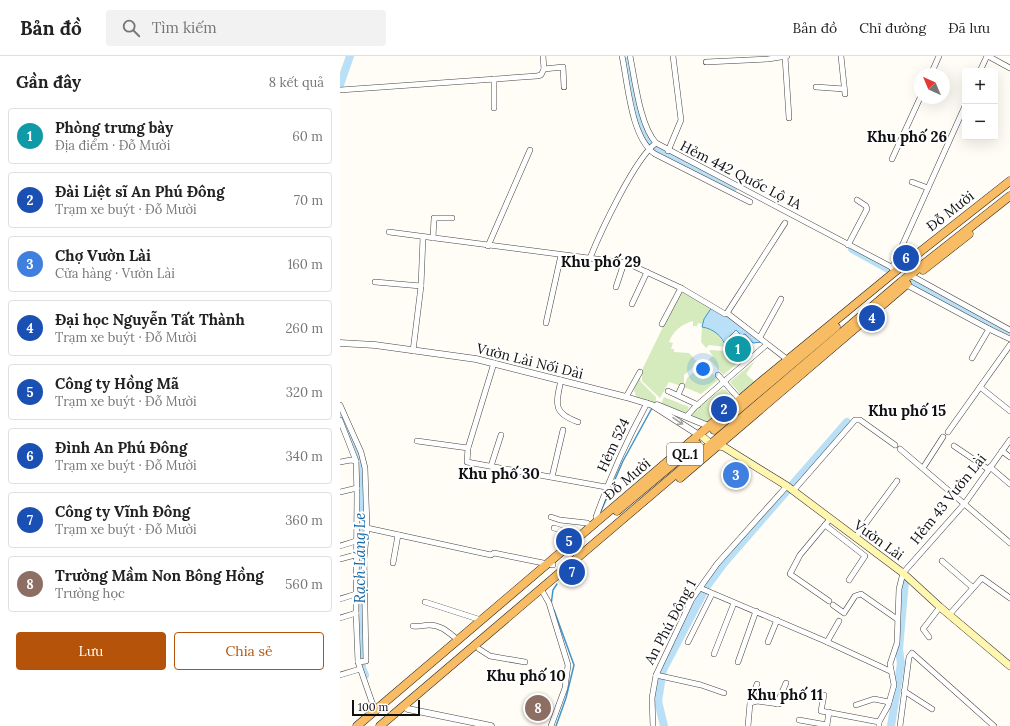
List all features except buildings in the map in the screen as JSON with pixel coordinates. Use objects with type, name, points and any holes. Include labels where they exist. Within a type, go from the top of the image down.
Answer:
[{"type":"highway","name":"Đỗ Mười","points":[[357,726],[702,437],[740,400],[897,270],[1010,181]]},
{"type":"highway","name":"Đỗ Mười","points":[[711,428],[897,270],[1010,187]]},
{"type":"highway","name":"Đỗ Mười","points":[[388,726],[406,708],[542,591],[719,443],[912,276],[1010,196]]},
{"type":"highway","name":"Đỗ Mười","points":[[912,276],[1010,202]]},
{"type":"highway","name":"Đỗ Mười","points":[[365,726],[550,564],[590,527],[702,437]]},
{"type":"highway","name":"Đỗ Mười","points":[[380,726],[406,708],[479,649],[542,591]]},
{"type":"main road","name":"Vườn Lài","points":[[711,428],[719,443]]},
{"type":"main road","name":"Vườn Lài","points":[[702,437],[719,443],[790,489],[827,522],[855,538],[903,573],[949,615],[1010,666]]},
{"type":"street","points":[[341,90],[540,75],[544,69],[543,56]]},
{"type":"street","points":[[622,56],[636,128],[652,146],[655,154],[750,202]]},
{"type":"street","name":"Hẻm 442 Quốc Lộ 1A","points":[[630,56],[652,146],[668,151],[897,270]]},
{"type":"street","points":[[668,151],[681,120],[673,56]]},
{"type":"street","points":[[706,62],[768,59],[786,56],[790,118]]},
{"type":"street","points":[[816,87],[844,91],[842,56]]},
{"type":"street","points":[[934,68],[939,56]]},
{"type":"street","points":[[981,68],[987,56],[1010,68]]},
{"type":"street","points":[[544,69],[563,67],[564,87]]},
{"type":"street","points":[[494,79],[494,108]]},
{"type":"street","points":[[892,159],[917,104]]},
{"type":"street","points":[[897,270],[928,188],[962,113]]},
{"type":"street","points":[[590,258],[620,197],[652,146]]},
{"type":"street","points":[[488,246],[530,150]]},
{"type":"street","points":[[912,182],[928,188]]},
{"type":"street","points":[[848,244],[867,209],[857,200]]},
{"type":"street","points":[[433,238],[434,218],[452,218]]},
{"type":"street","points":[[727,313],[785,223]]},
{"type":"street","points":[[389,232],[624,263],[681,288],[710,303],[720,311],[727,313],[788,360]]},
{"type":"street","points":[[413,351],[421,286],[423,237]]},
{"type":"street","points":[[546,323],[561,255]]},
{"type":"street","points":[[616,287],[624,263]]},
{"type":"street","points":[[632,304],[647,272]]},
{"type":"street","points":[[912,276],[1010,330]]},
{"type":"street","points":[[375,282],[421,286]]},
{"type":"street","points":[[904,283],[1010,339]]},
{"type":"street","points":[[662,324],[681,288]]},
{"type":"street","points":[[760,337],[782,299]]},
{"type":"street","points":[[972,358],[989,329]]},
{"type":"street","name":"Vườn Lài Nối Dài","points":[[340,343],[375,345],[494,362],[650,404],[702,437]]},
{"type":"street","points":[[948,432],[1010,345]]},
{"type":"street","points":[[687,416],[765,346]]},
{"type":"street","points":[[749,353],[753,358]]},
{"type":"street","points":[[494,362],[468,448],[467,462],[606,487]]},
{"type":"street","points":[[626,397],[640,372]]},
{"type":"street","points":[[718,375],[740,400]]},
{"type":"street","points":[[561,380],[556,405],[558,410],[566,418],[578,422]]},
{"type":"street","points":[[678,395],[682,386]]},
{"type":"street","points":[[980,387],[1010,411]]},
{"type":"street","points":[[668,391],[698,405]]},
{"type":"street","name":"Vườn Lài","points":[[650,404],[659,405],[687,416],[711,428]]},
{"type":"street","name":"Hẻm 524","points":[[597,521],[596,517],[606,487],[627,439],[650,404]]},
{"type":"street","points":[[340,405],[361,452],[365,468],[366,528],[364,559],[366,661],[358,662]]},
{"type":"street","points":[[340,420],[356,461],[357,491],[355,555],[358,662],[375,711]]},
{"type":"street","name":"An Phú Đông 1","points":[[653,726],[652,698],[658,675],[692,599],[702,589],[717,564],[855,420],[860,420],[923,468]]},
{"type":"street","points":[[552,477],[563,430]]},
{"type":"street","points":[[491,466],[501,435]]},
{"type":"street","points":[[943,437],[923,468],[965,502],[1010,543]]},
{"type":"street","name":"Hẻm 43 Vườn Lài","points":[[903,573],[965,502],[1010,440]]},
{"type":"street","points":[[417,441],[468,448]]},
{"type":"street","points":[[954,446],[989,468],[1010,484]]},
{"type":"street","points":[[1002,451],[1010,457]]},
{"type":"street","points":[[340,462],[351,460],[356,461]]},
{"type":"street","points":[[855,538],[897,481]]},
{"type":"street","points":[[340,492],[357,491],[366,494]]},
{"type":"street","points":[[551,517],[560,520],[587,523],[590,527]]},
{"type":"street","points":[[829,601],[790,574],[800,555],[827,522],[865,556],[849,580]]},
{"type":"street","points":[[366,528],[491,555],[494,553],[550,564]]},
{"type":"street","points":[[554,528],[580,536]]},
{"type":"street","points":[[393,563],[398,535]]},
{"type":"street","points":[[340,546],[356,541]]},
{"type":"street","points":[[340,559],[355,555]]},
{"type":"street","points":[[942,561],[972,587]]},
{"type":"street","points":[[824,695],[821,711],[879,724],[894,685],[890,671],[890,664],[897,643],[899,589],[903,573]]},
{"type":"street","points":[[949,615],[980,578],[984,578],[1010,598]]},
{"type":"street","points":[[702,589],[777,620],[890,671]]},
{"type":"street","points":[[542,591],[549,603],[568,665],[565,688],[551,726]]},
{"type":"street","points":[[340,599],[356,594]]},
{"type":"street","points":[[688,642],[711,594]]},
{"type":"street","points":[[833,605],[844,613],[855,596],[861,594],[897,619]]},
{"type":"street","points":[[425,602],[482,620]]},
{"type":"street","points":[[714,654],[734,603]]},
{"type":"street","points":[[929,637],[923,629],[940,607]]},
{"type":"street","points":[[738,662],[756,611]]},
{"type":"street","points":[[340,618],[356,613]]},
{"type":"street","points":[[768,642],[777,620]]},
{"type":"street","points":[[827,642],[839,621]]},
{"type":"street","points":[[413,626],[422,627],[428,624],[444,628],[458,640]]},
{"type":"street","points":[[479,649],[490,656],[525,662]]},
{"type":"street","points":[[900,726],[904,692],[912,653],[974,710],[994,726]]},
{"type":"street","points":[[340,675],[360,669]]},
{"type":"street","points":[[658,675],[724,693]]},
{"type":"street","points":[[750,703],[757,701],[778,704],[786,683]]},
{"type":"street","points":[[748,726],[750,703],[757,684]]},
{"type":"street","points":[[904,692],[932,709]]},
{"type":"street","points":[[856,705],[874,699],[888,702]]},
{"type":"street","points":[[406,708],[488,726]]},
{"type":"street","points":[[799,720],[829,726],[829,712]]},
{"type":"green space","points":[[681,290],[712,307],[703,324],[698,323],[697,326],[693,326],[693,321],[689,322],[678,328],[673,334],[669,342],[673,343],[671,349],[674,349],[674,352],[689,353],[698,363],[684,375],[684,382],[681,386],[669,382],[660,398],[642,381],[642,370]]},
{"type":"green space","points":[[702,327],[716,332],[726,347],[709,345],[706,348],[701,342]]},
{"type":"green space","points":[[709,351],[737,352],[743,359],[723,375],[709,359],[713,356]]},
{"type":"green space","points":[[755,361],[746,374],[756,383],[741,395],[730,382]]},
{"type":"green space","points":[[704,364],[718,380],[701,394],[684,387],[687,378]]},
{"type":"green space","points":[[639,376],[641,382],[656,397],[656,404],[637,399],[634,390]]},
{"type":"green space","points":[[722,389],[726,390],[735,401],[708,423],[693,416],[692,413]]},
{"type":"green space","points":[[664,397],[689,407],[686,413],[661,404]]},
{"type":"water","points":[[712,307],[729,316],[762,342],[753,343],[745,334],[742,336],[736,330],[729,337],[734,343],[733,347],[726,347],[717,334],[710,329],[702,327],[704,319]]},
{"type":"waterway","name":"Rạch Láng Le","points":[[340,85],[350,56]]},
{"type":"waterway","points":[[625,61],[635,111],[641,131],[645,138],[659,149],[734,187]]},
{"type":"waterway","points":[[852,249],[890,270]]},
{"type":"waterway","points":[[912,282],[1010,335]]},
{"type":"waterway","points":[[601,511],[623,461],[652,408]]},
{"type":"waterway","name":"Rạch Láng Le","points":[[340,412],[356,449],[360,466],[359,609],[362,668],[365,675]]},
{"type":"waterway","points":[[664,726],[658,701],[663,670],[707,586],[724,563],[847,422]]},
{"type":"waterway","points":[[891,726],[901,664],[899,649],[905,581]]},
{"type":"waterway","points":[[551,605],[553,590],[557,584]]},
{"type":"waterway","points":[[554,610],[574,665],[566,698],[556,726]]},
{"type":"place","name":"Đình An Phú Đông","points":[[906,258]]},
{"type":"place","name":"Đại học Nguyễn Tất Thành","points":[[872,318]]},
{"type":"place","name":"Phòng trưng bày","points":[[738,349]]},
{"type":"place","name":"Đài Liệt sĩ An Phú Đông","points":[[724,409]]},
{"type":"place","name":"Chợ Vườn Lài","points":[[736,475]]},
{"type":"place","name":"Công ty Hồng Mã","points":[[569,541]]},
{"type":"place","name":"Công ty Vĩnh Đông","points":[[572,572]]},
{"type":"place","name":"Trường Mầm Non Bông Hồng","points":[[538,708]]},
{"type":"district","name":"Khu phố 26","points":[[907,137]]},
{"type":"district","name":"Khu phố 29","points":[[601,262]]},
{"type":"district","name":"Khu phố 15","points":[[907,411]]},
{"type":"district","name":"Khu phố 30","points":[[499,474]]},
{"type":"district","name":"Khu phố 10","points":[[526,676]]},
{"type":"district","name":"Khu phố 11","points":[[785,695]]}]
